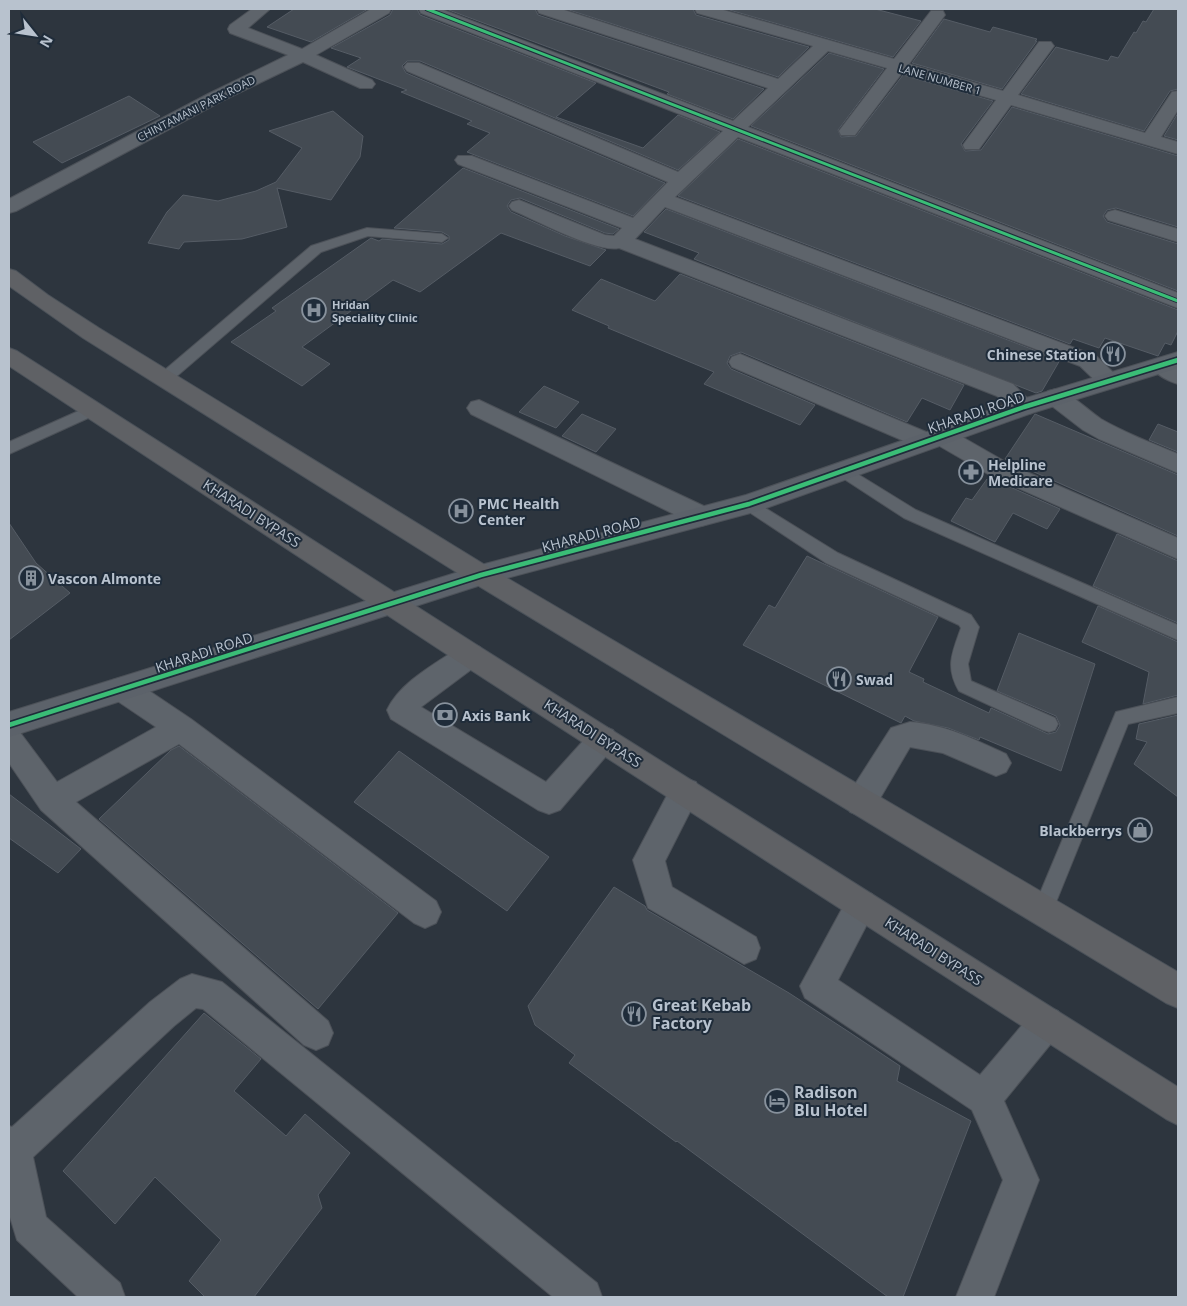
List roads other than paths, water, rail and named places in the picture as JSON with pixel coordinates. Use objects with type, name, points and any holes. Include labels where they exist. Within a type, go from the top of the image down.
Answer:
[{"type":"highway","points":[[9,276],[40,300],[481,575],[1178,991]]},
{"type":"highway","name":"KHARADI BYPASS","points":[[9,356],[470,655],[1178,1107]]},
{"type":"street","points":[[262,9],[236,29],[303,55],[366,84]]},
{"type":"street","name":"CHINTAMANI PARK ROAD","points":[[9,207],[214,98],[303,55],[383,9]]},
{"type":"street","points":[[427,9],[1178,301]]},
{"type":"street","points":[[545,9],[781,86]]},
{"type":"street","name":"LANE NUMBER 1","points":[[702,9],[1178,148]]},
{"type":"street","points":[[848,130],[937,15]]},
{"type":"street","points":[[519,206],[599,240],[612,243],[621,241],[681,180],[824,45]]},
{"type":"street","points":[[972,145],[1045,46]]},
{"type":"street","points":[[413,67],[681,180]]},
{"type":"street","points":[[1150,140],[1178,96]]},
{"type":"street","points":[[465,160],[636,226]]},
{"type":"street","points":[[662,199],[1088,361],[1110,380]]},
{"type":"street","points":[[1115,216],[1178,236]]},
{"type":"street","points":[[621,241],[1005,390],[1024,407]]},
{"type":"street","points":[[740,362],[934,439],[1178,549]]},
{"type":"street","name":"KHARADI ROAD","points":[[9,725],[481,575],[749,504],[1024,407],[1110,380],[1173,367]]},
{"type":"street","points":[[1056,397],[1099,428],[1178,464]]},
{"type":"street","points":[[480,408],[702,516]]},
{"type":"street","points":[[470,655],[417,693],[401,710],[549,800],[603,739]]},
{"type":"street","points":[[123,689],[181,728],[425,912]]},
{"type":"street","points":[[52,800],[181,728]]},
{"type":"street","points":[[862,802],[902,737],[910,733],[926,735],[996,763]]},
{"type":"street","points":[[9,740],[52,800],[316,1033]]},
{"type":"street","points":[[685,792],[649,860],[659,897],[744,948]]},
{"type":"street","points":[[861,905],[817,986],[984,1098],[1021,1180],[975,1297]]},
{"type":"street","points":[[106,1297],[30,1227],[12,1147],[162,1014],[192,991],[210,994],[583,1297]]},
{"type":"street","points":[[984,1098],[1046,1023]]},
{"type":"lane","points":[[165,378],[316,249],[367,232],[442,238]]},
{"type":"lane","points":[[9,448],[92,410]]},
{"type":"lane","points":[[843,471],[910,514],[1178,633]]},
{"type":"lane","points":[[749,504],[832,558],[965,620],[970,627],[958,667],[959,678],[965,686],[1049,724]]},
{"type":"lane","points":[[1043,910],[1122,718],[1178,705]]},
{"type":"place","name":"Hridan Speciality Clinic","points":[[314,310]]},
{"type":"place","name":"Chinese Station","points":[[1113,354]]},
{"type":"place","name":"Helpline Medicare","points":[[971,472]]},
{"type":"place","name":"PMC Health Center","points":[[461,511]]},
{"type":"place","name":"Vascon Almonte","points":[[31,578]]},
{"type":"place","name":"Swad","points":[[839,679]]},
{"type":"place","name":"Axis Bank","points":[[445,715]]},
{"type":"place","name":"Blackberrys","points":[[1140,830]]},
{"type":"place","name":"Great Kebab Factory","points":[[634,1014]]},
{"type":"place","name":"Radison Blu Hotel","points":[[777,1101]]}]
